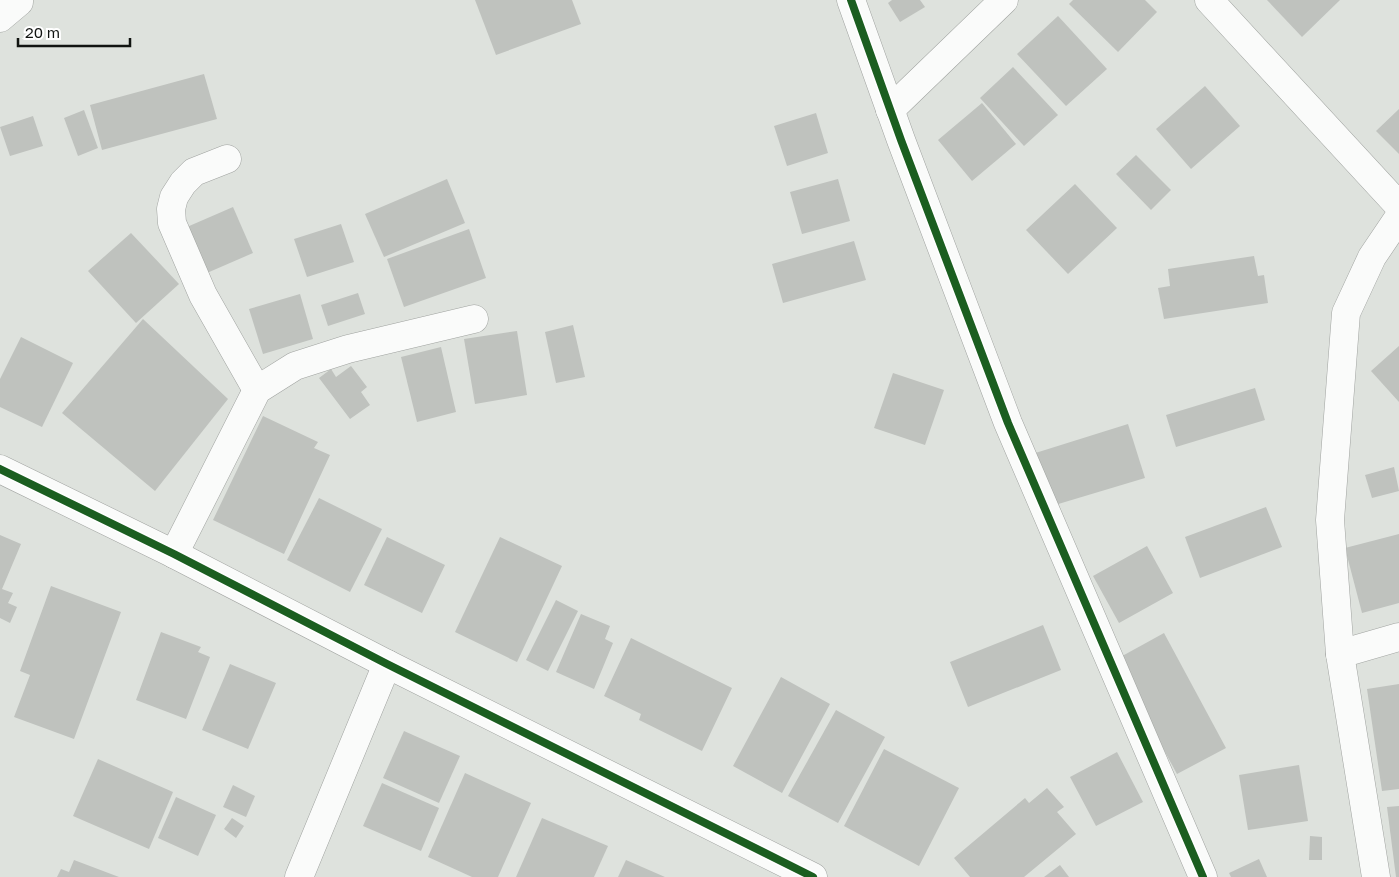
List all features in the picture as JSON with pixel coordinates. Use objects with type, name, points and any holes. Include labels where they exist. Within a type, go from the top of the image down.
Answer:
[{"type":"street","points":[[0,18],[20,0]]},
{"type":"street","points":[[851,0],[890,110],[1008,423],[1203,877]]},
{"type":"street","points":[[890,110],[1004,0]]},
{"type":"street","points":[[1209,0],[1399,206]]},
{"type":"street","points":[[227,159],[194,172],[182,183],[174,197],[171,209],[172,222],[202,295],[257,390]]},
{"type":"street","points":[[1376,877],[1340,654],[1330,520],[1346,313],[1372,257],[1399,217]]},
{"type":"street","points":[[174,554],[257,390],[295,366],[348,349],[474,319]]},
{"type":"street","points":[[0,469],[174,554],[387,664],[813,877]]},
{"type":"street","points":[[1340,654],[1399,637]]},
{"type":"street","points":[[299,877],[387,664]]},
{"type":"building","points":[[475,0],[572,0],[581,24],[496,55]]},
{"type":"building","points":[[892,0],[920,0],[925,7],[900,22],[888,3]]},
{"type":"building","points":[[1073,0],[1145,0],[1157,12],[1118,52],[1069,4]]},
{"type":"building","points":[[1267,0],[1340,0],[1302,37]]},
{"type":"building","points":[[1058,16],[1107,69],[1066,106],[1017,54]]},
{"type":"building","points":[[1013,67],[1058,115],[1024,146],[980,98]]},
{"type":"building","points":[[204,74],[217,119],[102,150],[90,105]]},
{"type":"building","points":[[1205,86],[1240,126],[1191,169],[1156,129]]},
{"type":"building","points":[[982,103],[1016,144],[972,181],[938,140]]},
{"type":"building","points":[[1399,109],[1399,154],[1376,131]]},
{"type":"building","points":[[84,110],[98,148],[78,156],[64,118]]},
{"type":"building","points":[[816,113],[828,153],[787,166],[774,126]]},
{"type":"building","points":[[33,116],[43,146],[10,156],[0,127]]},
{"type":"building","points":[[1136,155],[1171,190],[1151,210],[1116,174]]},
{"type":"building","points":[[447,179],[465,223],[384,257],[365,214]]},
{"type":"building","points":[[838,179],[850,221],[802,234],[790,192]]},
{"type":"building","points":[[1075,184],[1117,228],[1068,274],[1026,230]]},
{"type":"building","points":[[233,207],[253,253],[200,276],[180,230]]},
{"type":"building","points":[[341,224],[354,262],[307,277],[294,239]]},
{"type":"building","points":[[469,229],[486,278],[404,307],[387,259]]},
{"type":"building","points":[[131,233],[179,284],[136,323],[88,271]]},
{"type":"building","points":[[854,241],[866,280],[783,303],[772,264]]},
{"type":"building","points":[[1254,256],[1258,276],[1264,275],[1268,303],[1164,319],[1158,288],[1170,286],[1168,269]]},
{"type":"building","points":[[358,293],[365,314],[328,326],[321,305]]},
{"type":"building","points":[[300,294],[313,339],[263,354],[249,309]]},
{"type":"building","points":[[143,319],[228,399],[155,491],[62,413]]},
{"type":"building","points":[[573,325],[585,377],[556,383],[545,332]]},
{"type":"building","points":[[517,331],[527,395],[475,404],[464,339]]},
{"type":"building","points":[[21,337],[73,363],[42,427],[0,407],[0,379]]},
{"type":"building","points":[[1399,346],[1399,402],[1371,371]]},
{"type":"building","points":[[441,347],[456,412],[417,422],[401,357]]},
{"type":"building","points":[[351,366],[367,387],[361,392],[370,405],[350,419],[319,378],[331,369],[336,377]]},
{"type":"building","points":[[893,373],[944,390],[925,445],[874,428]]},
{"type":"building","points":[[1255,388],[1265,420],[1176,447],[1166,415]]},
{"type":"building","points":[[263,416],[318,442],[314,448],[330,455],[284,554],[213,520]]},
{"type":"building","points":[[1128,424],[1145,478],[1045,508],[1029,455]]},
{"type":"building","points":[[1394,467],[1399,491],[1372,498],[1365,475]]},
{"type":"building","points":[[319,498],[382,529],[350,592],[287,560]]},
{"type":"building","points":[[1266,507],[1282,547],[1200,578],[1185,537]]},
{"type":"building","points":[[1399,534],[1399,603],[1362,613],[1345,548]]},
{"type":"building","points":[[0,535],[21,544],[2,589],[13,593],[8,603],[17,607],[10,623],[0,618]]},
{"type":"building","points":[[387,537],[445,565],[422,613],[364,585]]},
{"type":"building","points":[[500,537],[562,566],[517,662],[455,632]]},
{"type":"building","points":[[1147,546],[1173,593],[1119,623],[1093,576]]},
{"type":"building","points":[[51,586],[121,612],[74,739],[14,717],[30,675],[20,671]]},
{"type":"building","points":[[556,600],[578,611],[548,671],[526,660]]},
{"type":"building","points":[[581,614],[610,626],[605,639],[613,643],[594,689],[556,672]]},
{"type":"building","points":[[1043,625],[1061,670],[968,707],[950,662]]},
{"type":"building","points":[[161,632],[201,647],[198,652],[210,657],[186,719],[136,700]]},
{"type":"building","points":[[1164,633],[1226,748],[1177,774],[1115,660]]},
{"type":"building","points":[[631,638],[732,688],[702,751],[639,720],[641,714],[604,696]]},
{"type":"building","points":[[230,664],[276,683],[248,749],[202,730]]},
{"type":"building","points":[[781,677],[830,704],[782,793],[733,766]]},
{"type":"building","points":[[1399,684],[1399,789],[1382,791],[1367,689]]},
{"type":"building","points":[[836,710],[885,737],[838,823],[788,796]]},
{"type":"building","points":[[404,731],[460,756],[439,803],[383,778]]},
{"type":"building","points":[[884,749],[959,788],[919,866],[844,826]]},
{"type":"building","points":[[1117,752],[1143,802],[1096,826],[1070,777]]},
{"type":"building","points":[[98,759],[173,792],[149,849],[73,816]]},
{"type":"building","points":[[1299,765],[1308,821],[1248,830],[1239,775]]},
{"type":"building","points":[[465,773],[531,803],[498,877],[472,877],[428,857]]},
{"type":"building","points":[[382,783],[439,808],[421,851],[363,826]]},
{"type":"building","points":[[233,785],[255,796],[246,817],[223,807]]},
{"type":"building","points":[[1047,788],[1064,807],[1057,812],[1076,834],[1024,877],[970,877],[954,858],[1025,798],[1029,803]]},
{"type":"building","points":[[176,797],[216,815],[198,856],[158,838]]},
{"type":"building","points":[[1399,806],[1399,877],[1396,877],[1387,807]]},
{"type":"building","points":[[232,818],[244,826],[236,838],[224,829]]},
{"type":"building","points":[[542,818],[608,846],[594,877],[516,877]]},
{"type":"building","points":[[1310,836],[1322,837],[1322,860],[1309,860]]},
{"type":"building","points":[[1259,859],[1267,877],[1231,877],[1229,873]]},
{"type":"building","points":[[74,860],[119,877],[57,877],[61,869],[69,872]]},
{"type":"building","points":[[626,860],[665,877],[618,877]]},
{"type":"building","points":[[1060,865],[1069,877],[1044,877]]},
{"type":"cycle path","points":[[851,0],[901,140],[1008,423],[1203,877]]},
{"type":"cycle path","points":[[0,469],[174,554],[387,664],[813,877]]}]
